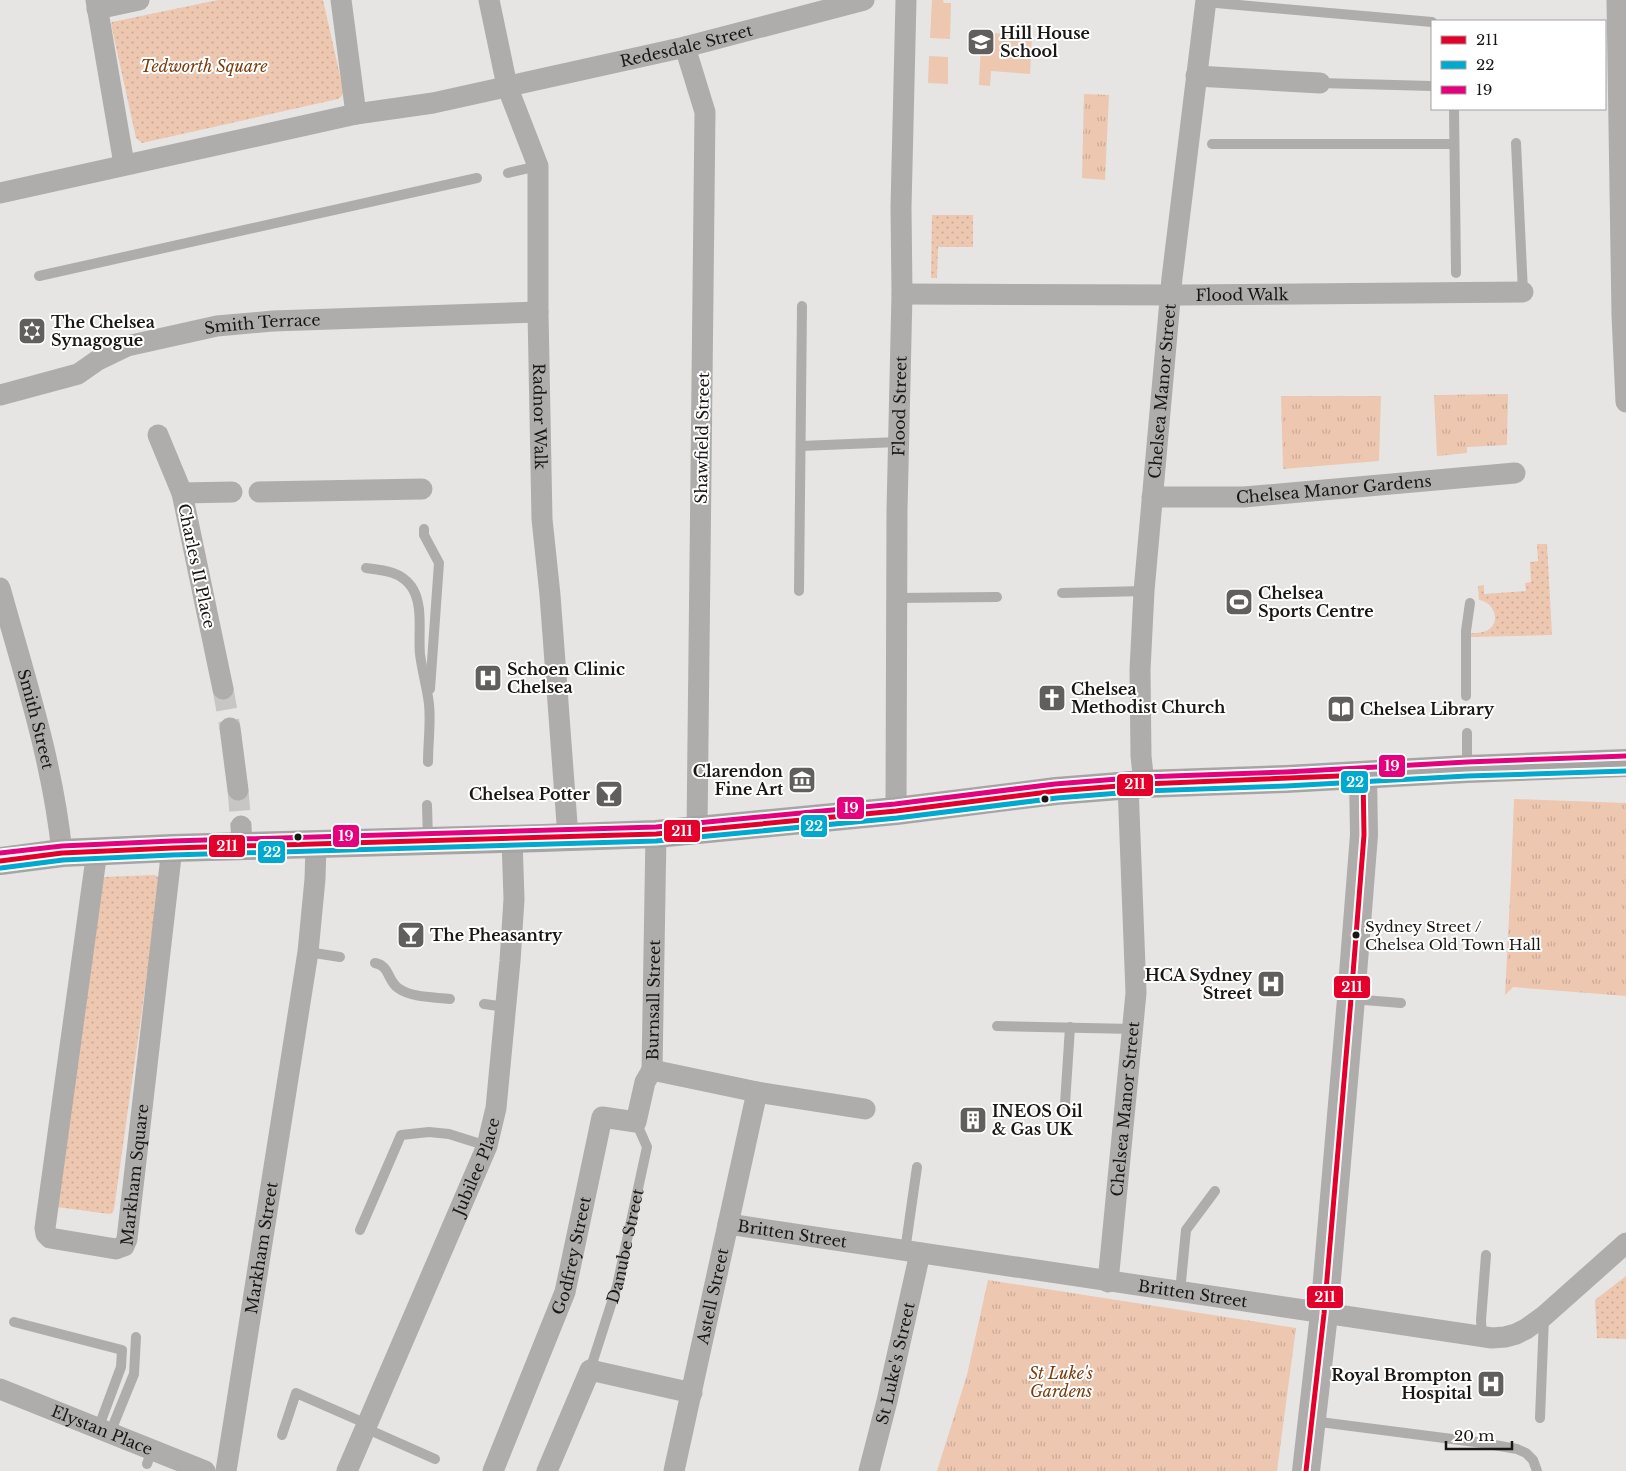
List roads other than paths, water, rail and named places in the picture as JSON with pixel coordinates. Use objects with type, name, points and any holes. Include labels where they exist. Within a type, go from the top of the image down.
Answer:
[{"type":"main road","points":[[0,862],[62,853],[172,848],[241,836],[316,844],[656,834],[896,811],[1056,791],[1136,785],[1626,763]]},
{"type":"main road","points":[[1306,1471],[1324,1314],[1351,999],[1364,835],[1363,775]]},
{"type":"street","points":[[124,164],[97,4],[139,0]]},
{"type":"street","points":[[0,193],[356,114],[341,0]]},
{"type":"street","name":"Radnor Walk","points":[[489,0],[507,86],[538,166],[538,312],[542,518],[551,605],[568,838]]},
{"type":"street","name":"Redesdale Street","points":[[356,114],[432,103],[685,47],[864,0]]},
{"type":"street","name":"Flood Street","points":[[896,811],[898,442],[906,0]]},
{"type":"street","points":[[1617,0],[1622,315],[1626,402]]},
{"type":"street","name":"Chelsea Manor Street","points":[[1108,1282],[1136,993],[1136,785],[1141,756],[1140,670],[1144,591],[1171,294],[1206,1]]},
{"type":"street","name":"Shawfield Street","points":[[685,47],[705,112],[697,831]]},
{"type":"street","points":[[1196,76],[1320,83]]},
{"type":"street","name":"Flood Walk","points":[[902,294],[1523,292]]},
{"type":"street","name":"Smith Terrace","points":[[0,395],[78,374],[98,360],[127,346],[217,326],[273,321],[538,312]]},
{"type":"street","points":[[158,435],[182,493]]},
{"type":"street","name":"Chelsea Manor Gardens","points":[[1152,497],[1244,497],[1515,473]]},
{"type":"street","name":"Charles II Place","points":[[223,689],[182,493],[232,492]]},
{"type":"street","points":[[259,492],[423,494]]},
{"type":"street","name":"Smith Street","points":[[0,588],[45,748],[62,853]]},
{"type":"street","points":[[230,728],[238,790]]},
{"type":"street","name":"Burnsall Street","points":[[656,834],[652,1070],[757,1092],[865,1109]]},
{"type":"street","name":"Jubilee Place","points":[[347,1471],[487,1146],[496,1108],[506,1007],[514,899],[512,838]]},
{"type":"street","name":"Markham Street","points":[[226,1471],[308,952],[315,879],[316,844]]},
{"type":"street","name":"Markham Square","points":[[97,851],[45,1228],[46,1234],[50,1238],[116,1249],[124,1246],[127,1239],[172,848]]},
{"type":"street","points":[[636,1122],[645,1082],[652,1070]]},
{"type":"street","name":"Astell Street","points":[[674,1471],[757,1092]]},
{"type":"street","name":"Godfrey Street","points":[[493,1471],[566,1292],[602,1117],[636,1122]]},
{"type":"street","name":"Britten Street","points":[[728,1224],[1482,1337],[1505,1337],[1526,1329],[1544,1316],[1626,1243]]},
{"type":"street","name":"St Luke's Street","points":[[869,1471],[886,1401],[913,1252]]},
{"type":"street","points":[[590,1370],[692,1393]]},
{"type":"street","name":"Danube Street","points":[[547,1471],[590,1370]]},
{"type":"street","name":"Elystan Place","points":[[0,1389],[104,1431],[149,1457],[205,1471]]},
{"type":"lane","points":[[1206,1],[1431,22]]},
{"type":"lane","points":[[1320,83],[1431,86]]},
{"type":"lane","points":[[1454,110],[1456,273]]},
{"type":"lane","points":[[1516,143],[1523,292]]},
{"type":"lane","points":[[1212,144],[1454,144]]},
{"type":"lane","points":[[508,173],[538,166]]},
{"type":"lane","points":[[39,276],[477,178]]},
{"type":"lane","points":[[800,591],[802,306]]},
{"type":"lane","points":[[801,446],[898,442]]},
{"type":"lane","points":[[424,529],[424,535],[439,563],[429,704],[428,762]]},
{"type":"lane","points":[[366,568],[388,571],[403,577],[416,595],[420,654],[429,704]]},
{"type":"lane","points":[[1062,593],[1144,591]]},
{"type":"lane","points":[[897,598],[997,597]]},
{"type":"lane","points":[[1466,696],[1466,631],[1470,603]]},
{"type":"lane","points":[[1467,733],[1467,769]]},
{"type":"lane","points":[[428,805],[428,841]]},
{"type":"lane","points":[[308,952],[340,958]]},
{"type":"lane","points":[[374,963],[381,964],[384,967],[394,985],[400,990],[408,993],[450,999]]},
{"type":"lane","points":[[1351,999],[1401,1004]]},
{"type":"lane","points":[[484,1004],[506,1007]]},
{"type":"lane","points":[[998,1026],[1133,1029]]},
{"type":"lane","points":[[1065,1104],[1070,1027]]},
{"type":"lane","name":"Danube Street","points":[[590,1370],[617,1286],[647,1147],[636,1122]]},
{"type":"lane","points":[[360,1230],[401,1135],[429,1132],[449,1134],[487,1146]]},
{"type":"lane","points":[[913,1252],[916,1168]]},
{"type":"lane","points":[[1180,1292],[1186,1230],[1215,1191]]},
{"type":"lane","points":[[1482,1337],[1481,1320],[1486,1255]]},
{"type":"lane","points":[[1540,1418],[1544,1316]]},
{"type":"lane","points":[[14,1322],[122,1350],[121,1367],[104,1431]]},
{"type":"lane","points":[[104,1431],[134,1374],[136,1337]]},
{"type":"lane","points":[[282,1435],[296,1393],[435,1459]]},
{"type":"lane","points":[[1312,1421],[1516,1449],[1526,1453],[1534,1460],[1536,1471]]},
{"type":"tunnel","points":[[223,689],[230,728]]},
{"type":"tunnel","points":[[238,790],[241,826]]},
{"type":"place","name":"Hill House School","points":[[981,42]]},
{"type":"place","name":"The Chelsea Synagogue","points":[[32,331]]},
{"type":"place","name":"Chelsea Sports Centre","points":[[1239,602]]},
{"type":"place","name":"Schoen Clinic Chelsea","points":[[488,678]]},
{"type":"place","name":"Chelsea Methodist Church","points":[[1052,698]]},
{"type":"place","name":"Chelsea Library","points":[[1341,709]]},
{"type":"place","name":"Clarendon Fine Art","points":[[802,780]]},
{"type":"place","name":"Chelsea Potter","points":[[609,794]]},
{"type":"place","name":"The Pheasantry","points":[[411,935]]},
{"type":"place","name":"Sydney Street / Chelsea Old Town Hall","points":[[1356,935]]},
{"type":"place","name":"HCA Sydney Street","points":[[1271,984]]},
{"type":"place","name":"INEOS Oil & Gas UK","points":[[973,1120]]},
{"type":"place","name":"Royal Brompton Hospital","points":[[1491,1384]]},
{"type":"park label","name":"Tedworth Square","points":[[204,66]]},
{"type":"park label","name":"St Luke's Gardens","points":[[1061,1382]]}]
